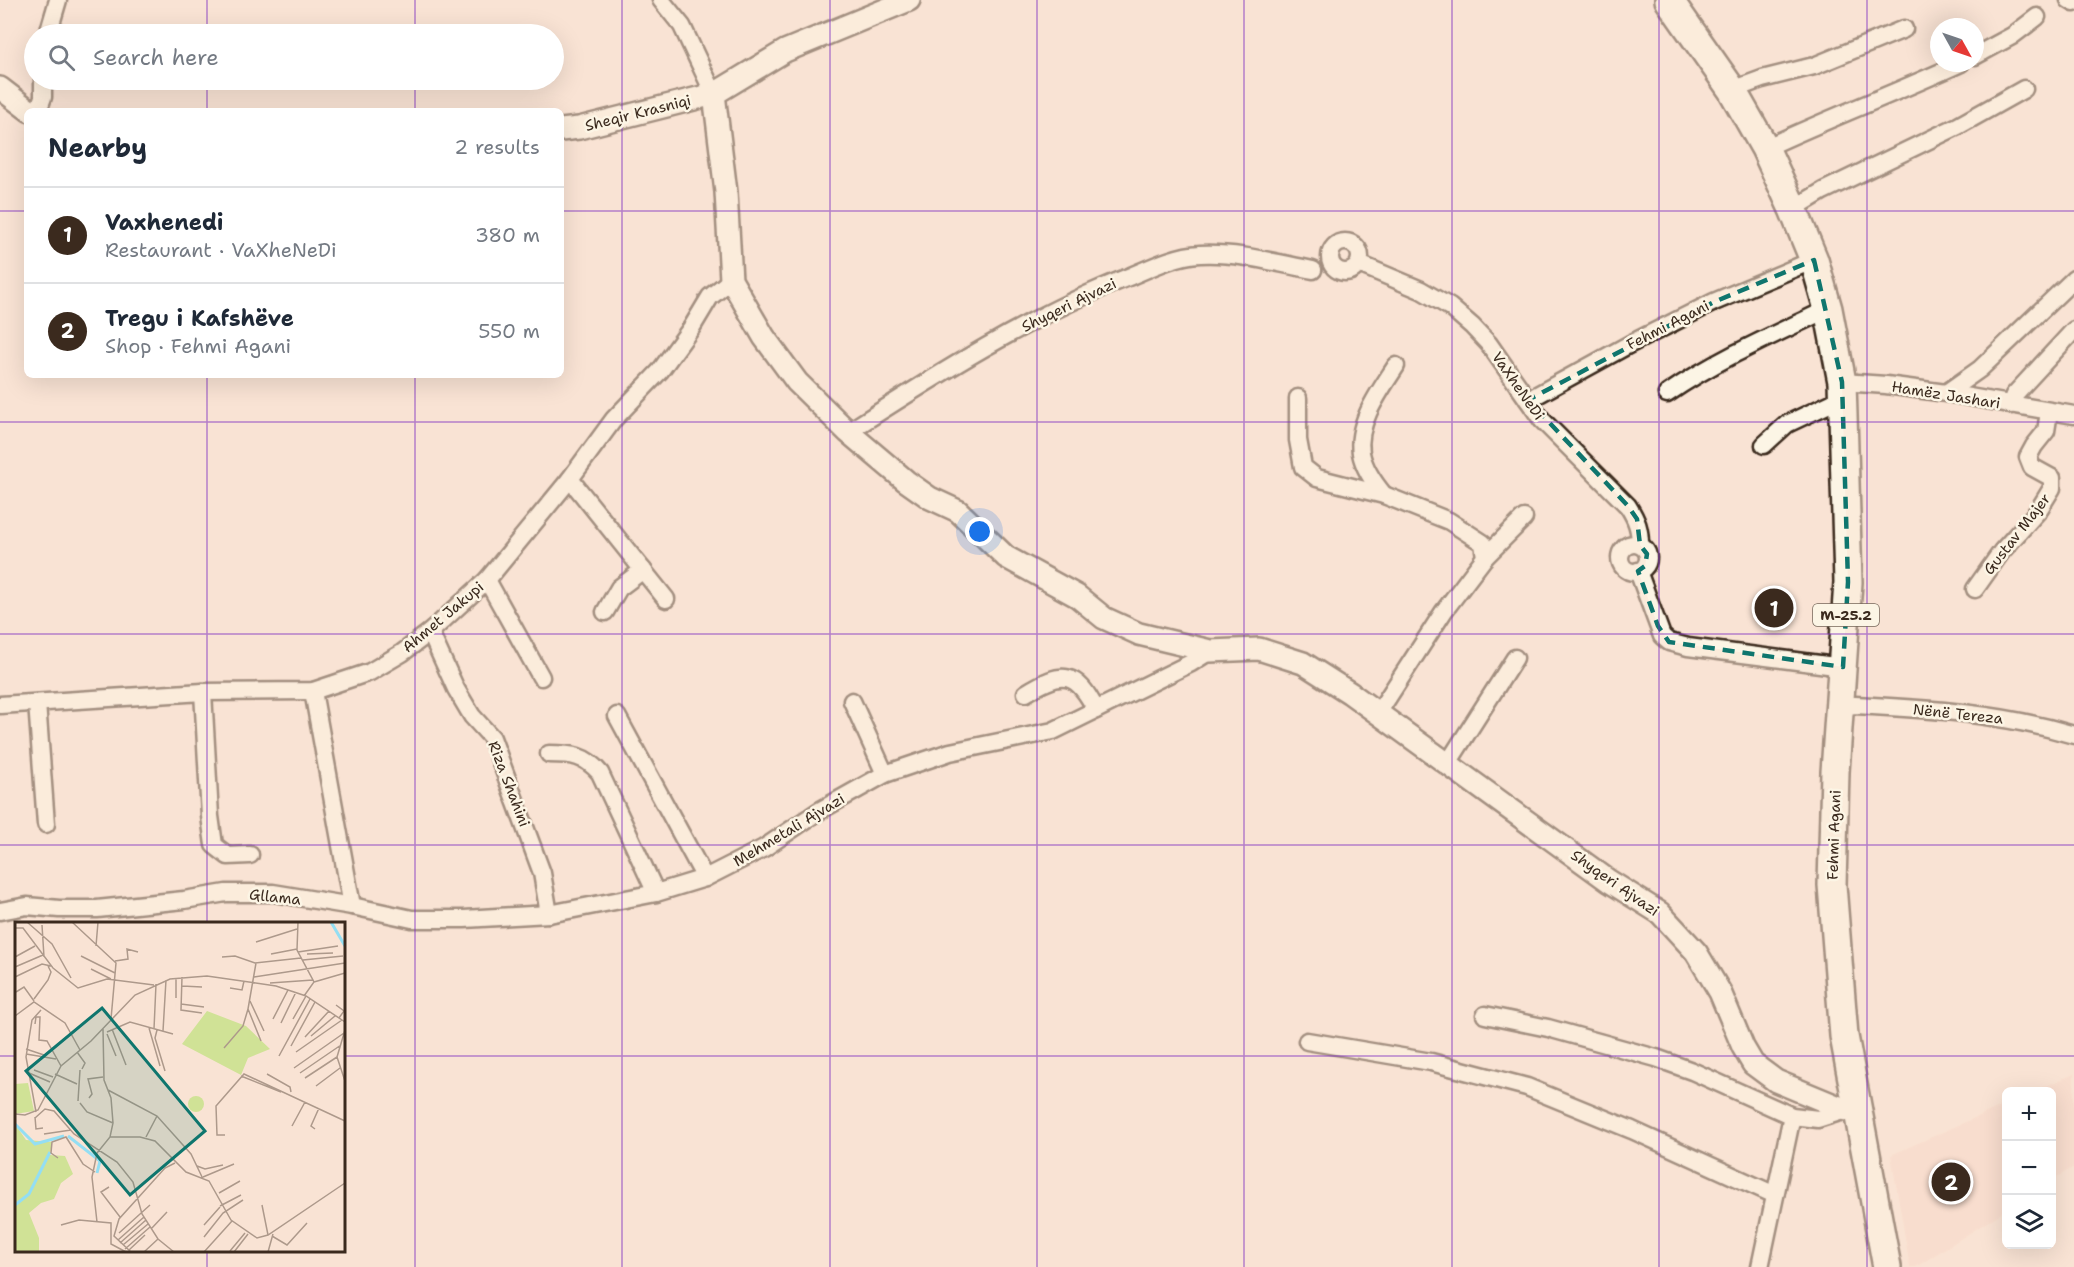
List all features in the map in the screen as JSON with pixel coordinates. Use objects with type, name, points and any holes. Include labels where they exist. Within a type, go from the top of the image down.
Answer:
[{"type":"main road","name":"Fehmi Agani","points":[[1669,0],[1732,90],[1765,148],[1793,209],[1815,260],[1828,309],[1842,390],[1848,582],[1832,885],[1852,1110],[1887,1267]]},
{"type":"street","points":[[51,24],[58,0]]},
{"type":"street","points":[[661,0],[681,26],[714,94]]},
{"type":"street","name":"Sheqir Krasniqi","points":[[564,130],[579,128],[714,94],[785,51],[909,0]]},
{"type":"street","points":[[2069,0],[2074,3]]},
{"type":"street","points":[[1984,51],[2012,36],[2037,16]]},
{"type":"street","points":[[1732,90],[1762,79],[1814,66],[1904,29]]},
{"type":"street","points":[[1765,148],[1940,72]]},
{"type":"street","points":[[0,88],[26,108]]},
{"type":"street","points":[[1793,209],[1824,191],[1958,126],[2024,89]]},
{"type":"street","points":[[39,108],[43,90]]},
{"type":"street","name":"Shyqeri Ajvazi","points":[[714,94],[726,192],[731,280],[764,337],[797,382],[848,432],[906,481],[930,498],[958,511],[1006,557],[1077,596],[1104,618],[1139,634],[1210,651],[1259,650],[1303,663],[1378,713],[1609,881],[1660,913],[1696,952],[1720,992],[1743,1047],[1753,1064],[1776,1081],[1852,1110]]},
{"type":"street","name":"Shyqeri Ajvazi","points":[[848,432],[991,344],[1086,293],[1165,262],[1198,254],[1226,254],[1313,270]]},
{"type":"street","name":"Fehmi Agani","points":[[1527,400],[1714,302],[1815,260]]},
{"type":"street","name":"VaXheNeDi","points":[[1359,264],[1421,290],[1450,308],[1472,326],[1489,344],[1547,427],[1628,506],[1637,519],[1640,529],[1640,545],[1645,550],[1647,559],[1644,567],[1638,571],[1662,636],[1669,642],[1688,647],[1843,667]]},
{"type":"street","points":[[1946,393],[1980,369],[2074,279]]},
{"type":"street","name":"Ahmet Jakupi","points":[[0,705],[203,692],[313,691],[370,672],[430,632],[487,580],[570,479],[614,419],[660,371],[692,327],[710,297],[731,280]]},
{"type":"street","points":[[1668,394],[1696,375],[1745,348],[1828,309]]},
{"type":"street","points":[[2010,405],[2014,394],[2074,330]]},
{"type":"street","points":[[1384,495],[1372,480],[1361,454],[1362,429],[1378,394],[1396,366]]},
{"type":"street","name":"Hamëz Jashari","points":[[1842,390],[1886,385],[1946,393],[2049,412]]},
{"type":"street","points":[[1764,445],[1787,424],[1842,390]]},
{"type":"street","points":[[1298,398],[1298,440],[1303,467],[1317,478],[1384,495],[1449,521],[1484,543],[1485,557]]},
{"type":"street","points":[[2049,412],[2074,415]]},
{"type":"street","name":"Gustav Majer","points":[[1975,589],[2002,551],[2038,511],[2052,488],[2052,478],[2031,467],[2028,457],[2046,431],[2049,412]]},
{"type":"street","points":[[570,479],[666,599]]},
{"type":"street","points":[[1378,713],[1444,611],[1485,557],[1524,518]]},
{"type":"street","points":[[605,612],[619,588],[643,570]]},
{"type":"street","points":[[487,580],[541,677]]},
{"type":"street","name":"Riza Shahini","points":[[430,632],[456,689],[472,716],[492,738],[542,873],[549,914]]},
{"type":"street","name":"Mehmetali Ajvazi","points":[[549,914],[656,893],[705,878],[764,848],[819,811],[885,774],[950,752],[1053,731],[1191,663],[1210,651]]},
{"type":"street","points":[[1448,764],[1515,658]]},
{"type":"street","points":[[1026,693],[1044,682],[1063,676],[1077,681],[1088,695],[1096,711]]},
{"type":"street","points":[[313,691],[352,906]]},
{"type":"street","points":[[203,692],[210,816],[214,845],[228,856],[250,855]]},
{"type":"street","points":[[852,701],[885,774]]},
{"type":"street","points":[[37,703],[46,824]]},
{"type":"street","name":"Nënë Tereza","points":[[1840,707],[1855,705],[1964,712],[2038,724],[2074,735]]},
{"type":"street","points":[[617,716],[705,878]]},
{"type":"street","points":[[549,754],[571,754],[591,762],[600,773],[656,893]]},
{"type":"street","name":"Gllama","points":[[0,911],[27,906],[97,909],[226,893],[273,893],[412,919],[464,919],[549,914]]},
{"type":"street","points":[[1485,1015],[1656,1058],[1692,1071],[1792,1116],[1818,1119],[1852,1110]]},
{"type":"street","points":[[1307,1041],[1431,1062],[1527,1087],[1632,1130],[1775,1195]]},
{"type":"street","points":[[1760,1267],[1792,1116]]},
{"type":"highlighted area","points":[[1814,260],[1842,382],[1848,582],[1843,667],[1669,642],[1658,626],[1638,571],[1645,566],[1647,554],[1640,545],[1637,519],[1628,506],[1528,400],[1714,302]]},
{"type":"shaded area","points":[[2074,1074],[2074,1167],[2056,1178],[2056,1087],[2043,1087]]},
{"type":"shaded area","points":[[2002,1106],[2002,1213],[1916,1267],[1910,1267],[1891,1155]]},
{"type":"place","name":"Vaxhenedi","points":[[1774,608]]},
{"type":"place","name":"Tregu i Kafshëve","points":[[1951,1182]]}]
